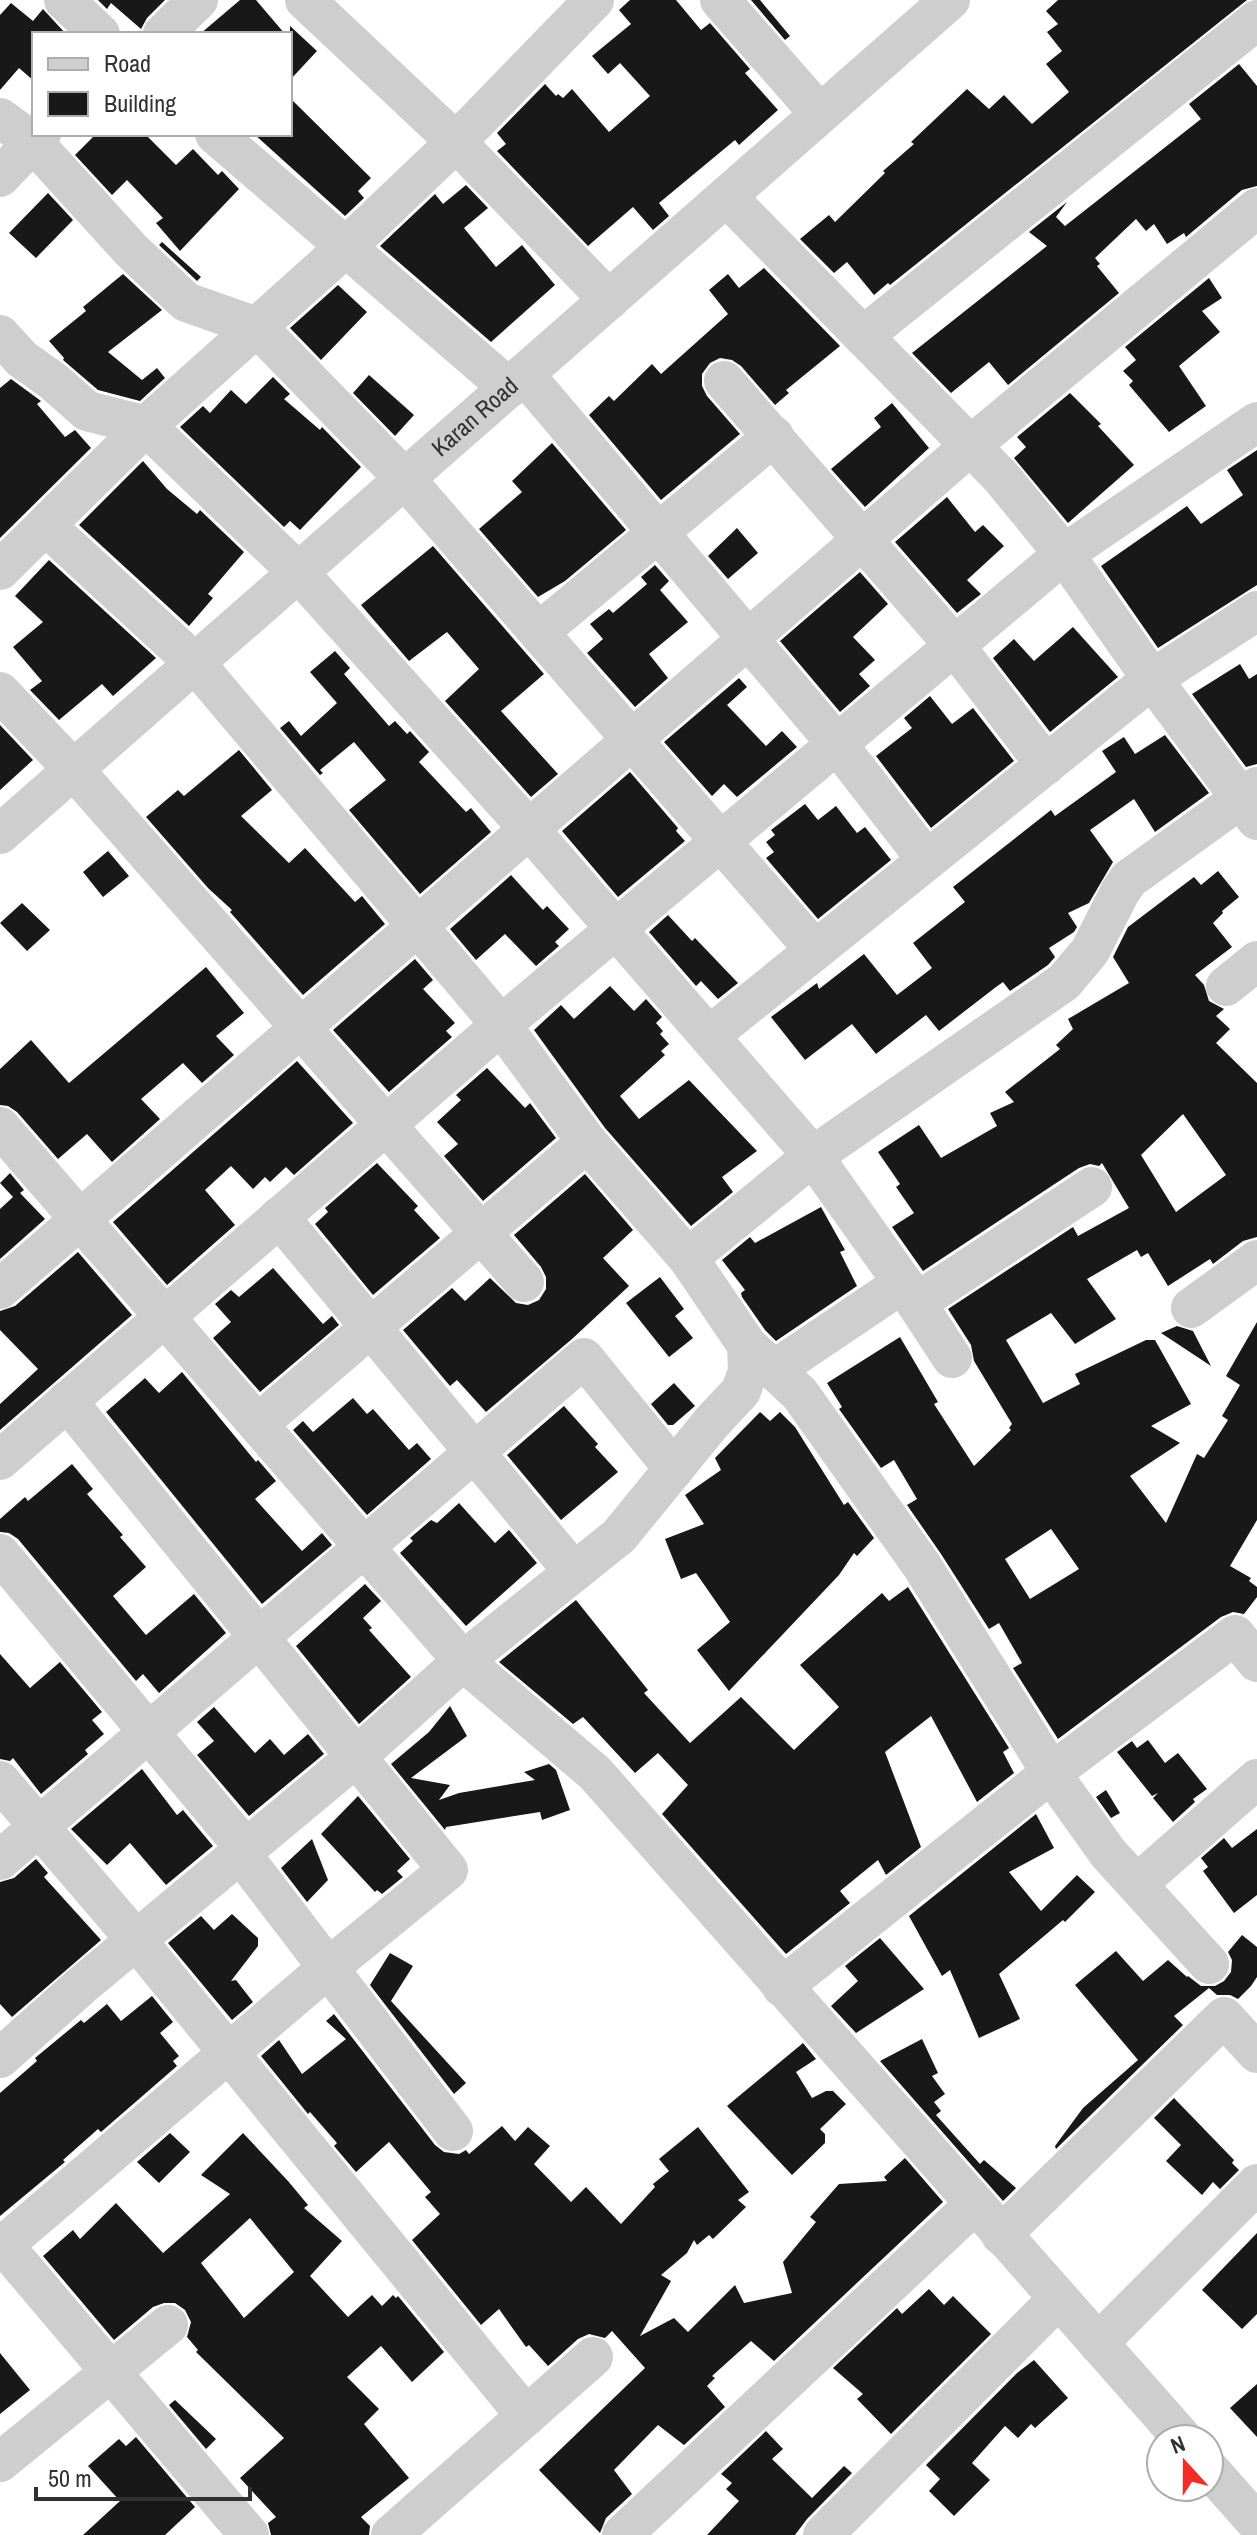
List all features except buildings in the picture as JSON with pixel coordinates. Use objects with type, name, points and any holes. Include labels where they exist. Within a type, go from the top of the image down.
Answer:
[{"type":"street","points":[[64,0],[98,32]]},
{"type":"street","points":[[165,32],[198,0]]},
{"type":"street","points":[[305,0],[456,142],[609,300]]},
{"type":"street","points":[[0,570],[146,426],[347,246],[456,142],[594,0]]},
{"type":"street","points":[[720,0],[820,114]]},
{"type":"street","name":"Karan Road","points":[[0,834],[727,197],[936,5]]},
{"type":"street","points":[[863,336],[1257,20]]},
{"type":"street","points":[[0,118],[32,135]]},
{"type":"street","points":[[217,136],[347,246],[517,381],[658,533],[837,744],[927,860]]},
{"type":"street","points":[[0,177],[37,138],[131,250],[186,302],[257,327],[405,479],[815,950]]},
{"type":"street","points":[[688,1258],[813,1156],[1064,982],[1090,951],[1129,879],[1251,802],[1152,679],[1064,554],[1001,477],[727,197]]},
{"type":"street","points":[[0,1289],[970,446],[1257,208]]},
{"type":"street","points":[[7,358],[53,381],[87,411],[146,426],[299,573],[529,829],[813,1156],[952,1358]]},
{"type":"street","points":[[724,381],[955,646],[1046,765]]},
{"type":"street","points":[[0,1460],[501,1025],[1064,554],[1257,422]]},
{"type":"street","points":[[539,632],[774,436]]},
{"type":"street","points":[[46,526],[195,663],[501,1025],[587,1142],[688,1258],[760,1358],[800,1394],[922,1566],[1051,1773],[1108,1853],[1209,1964]]},
{"type":"street","points":[[709,1036],[1152,679],[1257,611]]},
{"type":"street","points":[[0,692],[74,770],[524,1282]]},
{"type":"street","points":[[1226,986],[1257,961]]},
{"type":"street","points":[[0,1127],[463,1661],[595,1773],[1169,2423]]},
{"type":"street","points":[[258,1424],[587,1142]]},
{"type":"street","points":[[5,2043],[137,1941],[356,1757],[463,1661],[619,1536],[741,1391],[748,1371],[760,1358],[910,1293],[1092,1187]]},
{"type":"street","points":[[279,1217],[574,1572]]},
{"type":"street","points":[[1191,1308],[1257,1260]]},
{"type":"street","points":[[0,1860],[584,1358],[674,1469]]},
{"type":"street","points":[[67,1401],[448,1870],[1,2244],[249,2535]]},
{"type":"street","points":[[0,1554],[244,1851],[328,1968],[453,2131]]},
{"type":"street","points":[[782,1987],[1051,1773],[1235,1635],[1257,1662]]},
{"type":"street","points":[[1137,1884],[1257,1779]]},
{"type":"street","points":[[0,1781],[137,1941],[526,2416]]},
{"type":"street","points":[[1001,2235],[1224,2017],[1257,2053]]},
{"type":"street","points":[[1098,2343],[1257,2184]]},
{"type":"street","points":[[622,2535],[974,2205]]},
{"type":"street","points":[[823,2535],[1058,2299]]},
{"type":"street","points":[[2,2456],[168,2325]]},
{"type":"street","points":[[391,2535],[593,2357]]},
{"type":"street","points":[[1225,2487],[1257,2523]]},
{"type":"street","points":[[1252,2535],[1257,2530]]}]
